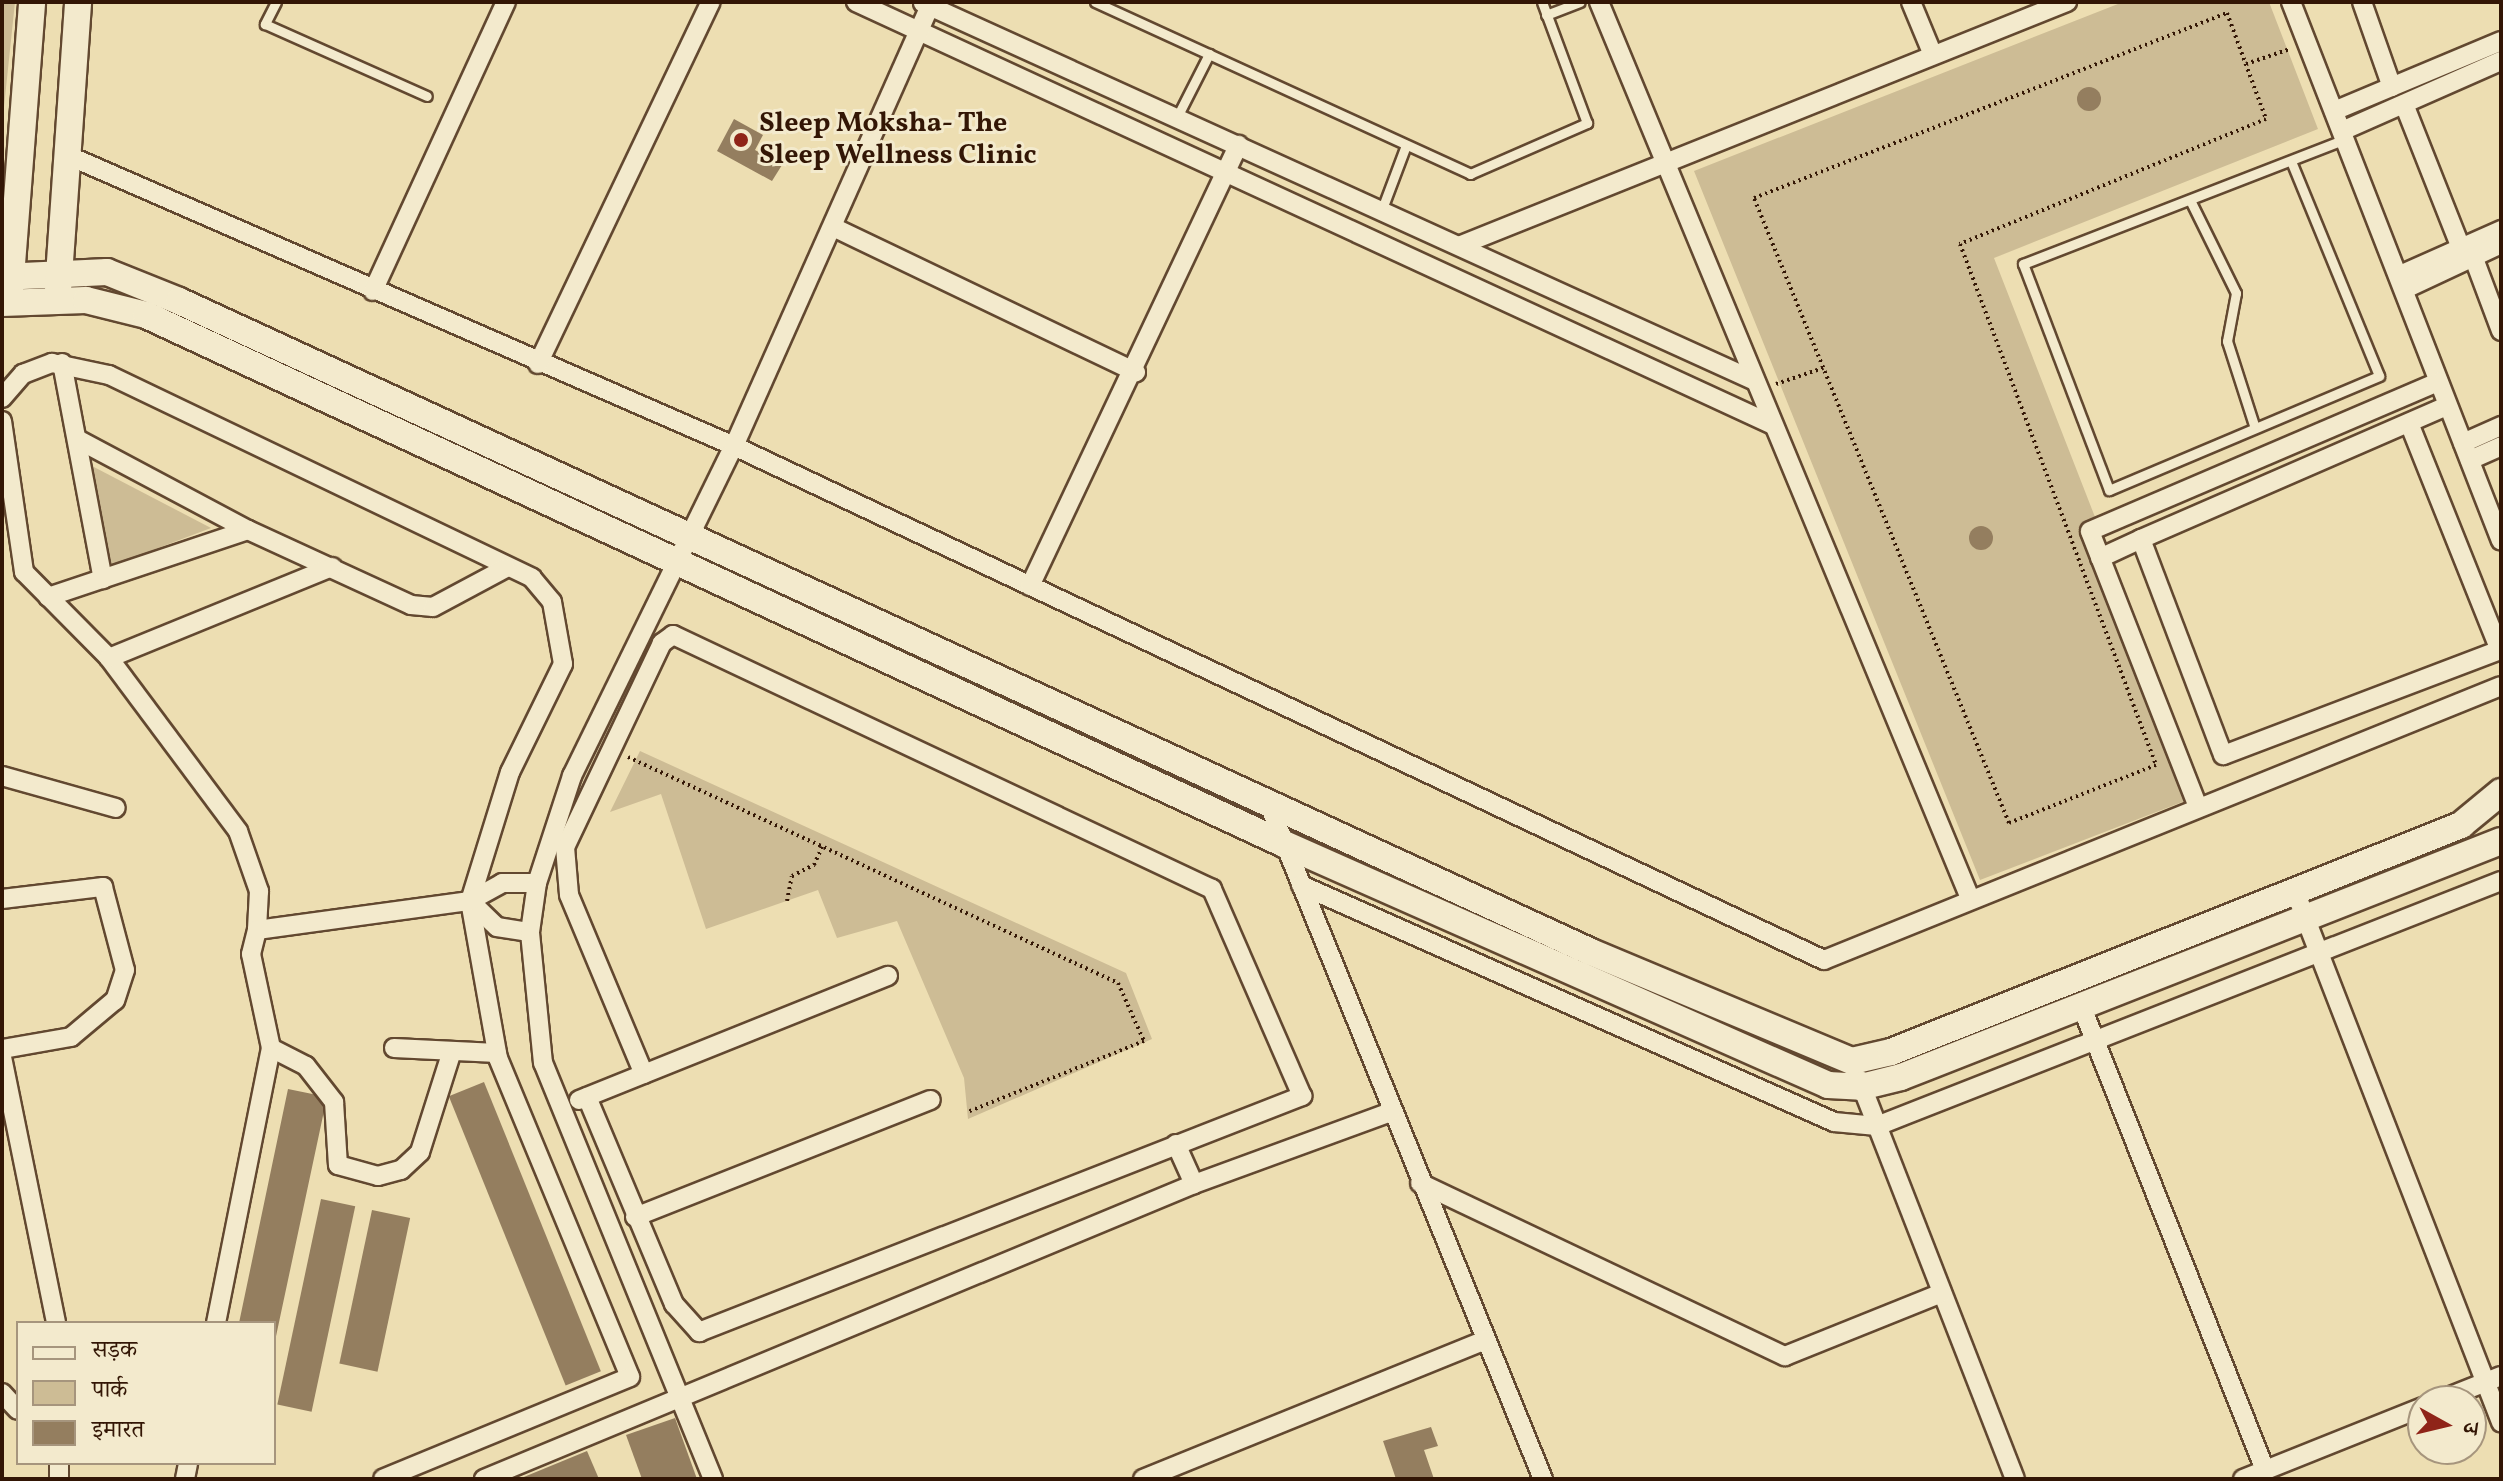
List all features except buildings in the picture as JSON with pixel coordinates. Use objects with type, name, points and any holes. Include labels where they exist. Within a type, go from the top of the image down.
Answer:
[{"type":"street","points":[[6,289],[11,158],[32,2]]},
{"type":"street","points":[[58,300],[78,2]]},
{"type":"street","points":[[373,291],[506,2]]},
{"type":"street","points":[[538,364],[711,2]]},
{"type":"street","points":[[856,2],[1773,425]]},
{"type":"street","points":[[1599,2],[1970,898]]},
{"type":"street","points":[[1911,2],[1933,55]]},
{"type":"street","points":[[1461,245],[2067,2]]},
{"type":"street","points":[[2291,2],[2501,541]]},
{"type":"street","points":[[2362,2],[2392,87]]},
{"type":"street","points":[[713,1479],[543,1063],[530,932],[537,883],[572,776],[734,446],[922,32],[928,4],[1461,245],[1757,386]]},
{"type":"street","points":[[2334,111],[2501,41]]},
{"type":"street","points":[[2343,135],[2501,61]]},
{"type":"street","points":[[2404,104],[2501,331]]},
{"type":"street","points":[[1030,586],[1136,372],[1238,145]]},
{"type":"street","points":[[67,155],[538,364],[734,446],[1824,960],[1970,898],[2501,686]]},
{"type":"street","points":[[833,227],[1136,372]]},
{"type":"street","points":[[2466,255],[2501,230]]},
{"type":"street","points":[[2402,282],[2501,244]]},
{"type":"street","points":[[6,289],[59,274],[107,272],[179,301],[683,552],[1284,844],[1828,1085],[1861,1087],[2081,1005],[2461,825],[2501,792]]},
{"type":"street","points":[[6,289],[146,315],[683,552],[1266,797],[1591,952],[1852,1061],[2300,903],[2501,841]]},
{"type":"street","points":[[2,398],[23,374],[62,363],[109,375],[532,578],[552,602],[563,664],[510,772],[470,901],[497,1053],[630,1377],[383,1479]]},
{"type":"street","points":[[62,363],[103,579]]},
{"type":"street","points":[[2198,807],[2090,531],[2438,382]]},
{"type":"street","points":[[2100,558],[2447,406]]},
{"type":"street","points":[[2,421],[24,572],[109,658],[238,831],[259,891],[257,930],[251,954],[271,1048],[216,1321]]},
{"type":"street","points":[[2141,539],[2223,755],[2500,650],[2409,423]]},
{"type":"street","points":[[2467,451],[2501,426]]},
{"type":"street","points":[[77,439],[248,530],[411,605],[433,607],[506,568]]},
{"type":"street","points":[[2467,451],[2501,446]]},
{"type":"street","points":[[48,597],[248,530]]},
{"type":"street","points":[[109,658],[332,567]]},
{"type":"street","points":[[587,1097],[674,1304],[699,1332],[1176,1144],[1301,1102],[1212,889],[686,637],[662,643],[565,847],[564,869],[644,1074]]},
{"type":"street","points":[[2,776],[116,808]]},
{"type":"street","points":[[1266,797],[1391,1112],[1543,1479]]},
{"type":"street","points":[[1301,885],[1834,1122],[1877,1126],[2501,881]]},
{"type":"street","points":[[257,930],[470,901],[502,883],[537,883]]},
{"type":"street","points":[[2,899],[103,887],[114,906],[125,970],[115,1000],[71,1037],[2,1049]]},
{"type":"street","points":[[470,901],[497,927],[530,932]]},
{"type":"street","points":[[2300,903],[2493,1379],[2501,1422]]},
{"type":"street","points":[[561,1107],[888,976]]},
{"type":"street","points":[[2081,1005],[2265,1470]]},
{"type":"street","points":[[271,1048],[306,1066],[334,1102],[338,1165],[378,1176],[401,1170],[420,1152],[451,1054]]},
{"type":"street","points":[[394,1048],[451,1054],[497,1053]]},
{"type":"street","points":[[2,1057],[56,1321]]},
{"type":"street","points":[[1852,1061],[2015,1479]]},
{"type":"street","points":[[635,1217],[931,1100]]},
{"type":"street","points":[[484,1479],[681,1401],[1194,1184],[1391,1112]]},
{"type":"street","points":[[1176,1144],[1194,1184]]},
{"type":"street","points":[[1420,1183],[1785,1356],[1942,1293]]},
{"type":"street","points":[[1143,1479],[1485,1340]]},
{"type":"street","points":[[2,1393],[16,1408]]},
{"type":"street","points":[[2243,1479],[2407,1413]]},
{"type":"lane","points":[[276,2],[265,24],[427,96]]},
{"type":"lane","points":[[1095,2],[1470,174],[1587,123],[1542,2]]},
{"type":"lane","points":[[1546,15],[1580,2]]},
{"type":"lane","points":[[1177,117],[1209,54]]},
{"type":"lane","points":[[2291,161],[2379,376],[2109,490],[2023,264],[2291,161],[2343,135]]},
{"type":"lane","points":[[1382,209],[1406,145]]},
{"type":"lane","points":[[2190,200],[2236,293],[2227,341],[2255,428]]},
{"type":"path","points":[[2227,13],[2266,119],[1960,244],[2156,765],[2009,823],[1823,368],[1754,198],[2227,13]]},
{"type":"path","points":[[2246,64],[2307,43]]},
{"type":"path","points":[[1757,386],[1823,368]]},
{"type":"path","points":[[611,749],[1118,983],[1144,1041],[967,1112]]},
{"type":"path","points":[[787,901],[792,876],[814,865],[822,847]]},
{"type":"green space","points":[[2,2],[15,2],[2,126]]},
{"type":"green space","points":[[2123,2],[2269,2],[2318,129],[1994,258],[2203,794],[1980,880],[1694,171]]},
{"type":"green space","points":[[92,466],[211,528],[108,567]]},
{"type":"green space","points":[[640,751],[1126,973],[1152,1039],[968,1119],[964,1078],[897,921],[837,938],[818,890],[706,929],[661,794],[610,812]]},
{"type":"place","name":"Sleep Moksha- The Sleep Wellness Clinic","points":[[741,140]]}]
